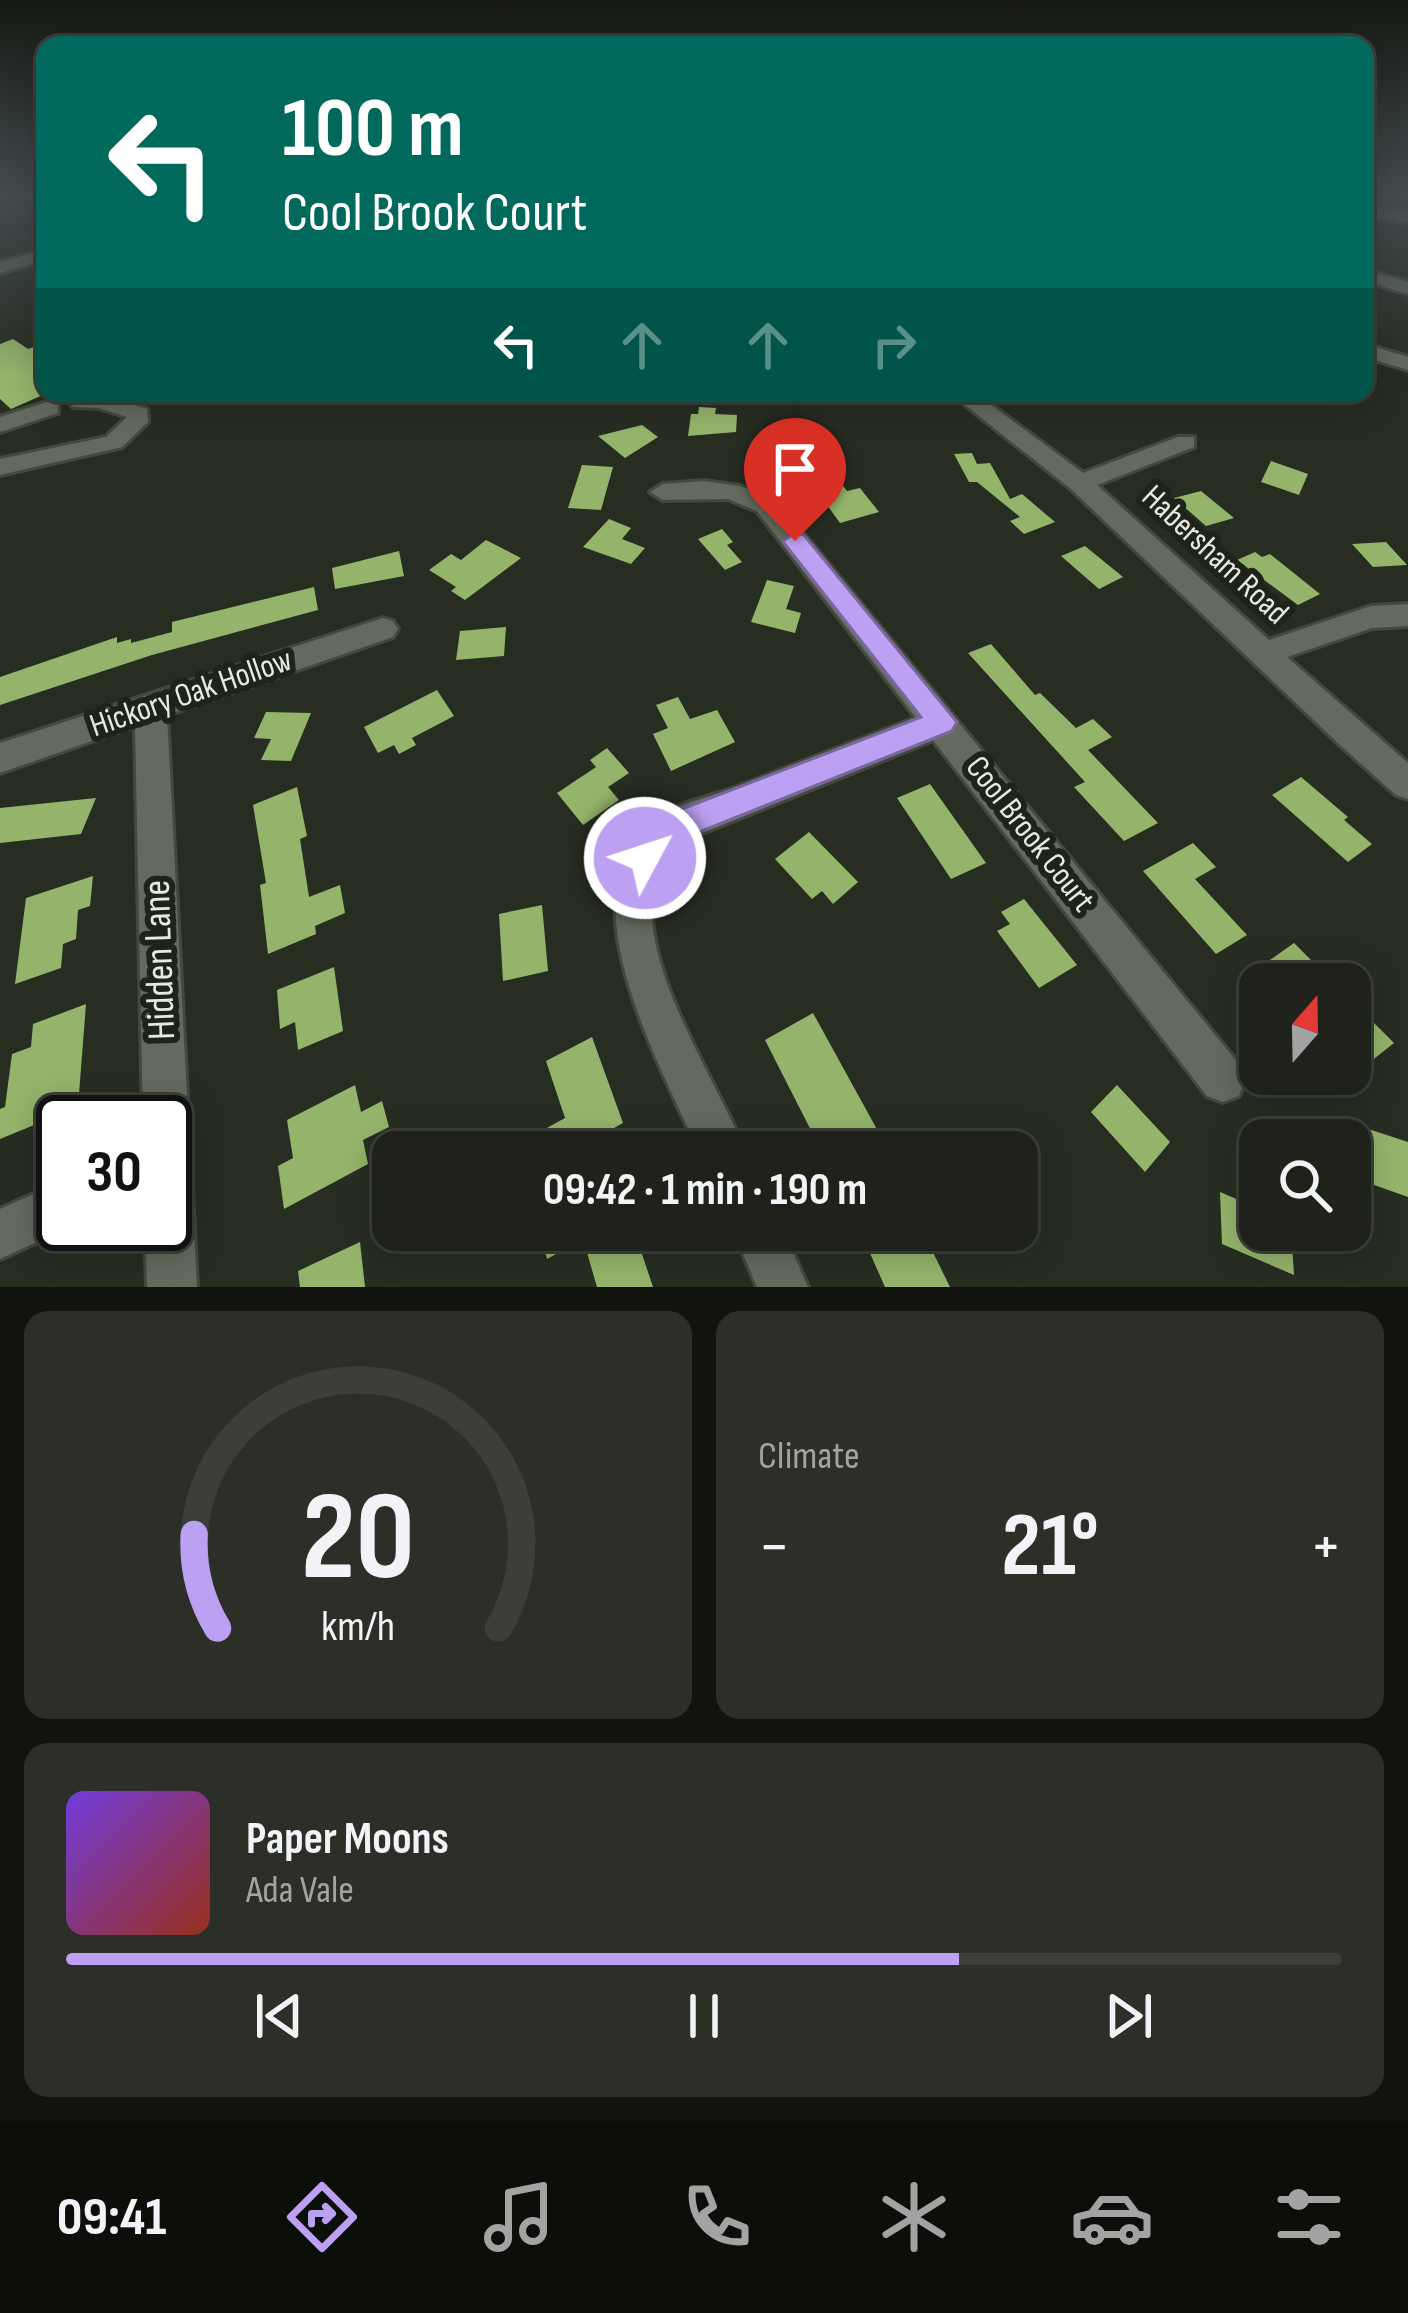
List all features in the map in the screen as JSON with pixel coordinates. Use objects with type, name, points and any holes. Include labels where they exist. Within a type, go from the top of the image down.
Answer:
[{"type":"street","points":[[0,268],[36,258]]},
{"type":"street","points":[[1374,273],[1408,274]]},
{"type":"street","points":[[1374,275],[1408,288]]},
{"type":"street","points":[[1374,353],[1408,364]]},
{"type":"street","points":[[0,467],[114,442],[137,422],[139,414],[126,407],[81,402]]},
{"type":"street","name":"Habersham Road","points":[[974,402],[1083,482],[1355,740],[1408,784]]},
{"type":"street","points":[[0,425],[50,407]]},
{"type":"street","points":[[1083,482],[1186,442]]},
{"type":"street","name":"Cool Brook Court","points":[[663,492],[703,486],[737,490],[766,505],[1223,1080]]},
{"type":"street","points":[[1267,652],[1371,617],[1408,614]]},
{"type":"street","name":"Hickory Oak Hollow","points":[[0,758],[383,628]]},
{"type":"street","name":"Hidden Lane","points":[[151,706],[164,1095]]},
{"type":"street","points":[[714,1131],[667,1024],[634,932],[633,897],[645,858],[673,828],[942,722]]},
{"type":"street","points":[[0,1234],[36,1217]]},
{"type":"street","name":"Hidden Lane","points":[[170,1251],[172,1287]]},
{"type":"street","points":[[767,1251],[783,1287]]},
{"type":"building","points":[[13,339],[28,349],[36,346],[36,398],[11,409],[0,399],[0,344]]},
{"type":"building","points":[[699,407],[737,415],[736,432],[688,436],[691,414],[698,414]]},
{"type":"building","points":[[642,425],[658,437],[625,458],[598,436]]},
{"type":"building","points":[[788,434],[828,451],[800,471],[763,451]]},
{"type":"building","points":[[972,453],[977,464],[990,463],[1010,499],[1022,494],[1055,522],[1024,534],[1010,521],[1020,517],[977,482],[969,482],[954,454]]},
{"type":"building","points":[[1271,461],[1308,474],[1299,495],[1261,482]]},
{"type":"building","points":[[582,465],[613,467],[601,510],[568,508]]},
{"type":"building","points":[[839,481],[847,491],[860,488],[879,512],[840,523],[814,487]]},
{"type":"building","points":[[1201,491],[1234,518],[1206,526],[1174,498]]},
{"type":"building","points":[[609,519],[631,528],[622,539],[645,548],[631,564],[583,547]]},
{"type":"building","points":[[722,529],[733,542],[727,545],[742,562],[725,570],[698,539]]},
{"type":"building","points":[[486,540],[521,558],[465,600],[451,591],[456,587],[429,570],[451,554],[461,560]]},
{"type":"building","points":[[1386,542],[1407,565],[1373,567],[1352,544]]},
{"type":"building","points":[[1085,546],[1123,577],[1099,589],[1061,556]]},
{"type":"building","points":[[399,551],[404,576],[335,589],[332,568]]},
{"type":"building","points":[[1255,552],[1262,557],[1270,554],[1320,594],[1298,605],[1237,560]]},
{"type":"building","points":[[767,580],[794,586],[786,609],[801,613],[795,633],[751,622]]},
{"type":"building","points":[[314,587],[318,610],[152,655],[0,705],[0,677],[117,637],[117,643],[131,639],[131,643],[172,632],[172,622]]},
{"type":"building","points":[[506,627],[504,656],[456,660],[460,631]]},
{"type":"building","points":[[991,644],[1035,695],[1040,693],[1076,728],[1093,719],[1112,737],[1088,750],[1158,823],[1124,841],[1074,787],[1085,782],[968,653]]},
{"type":"building","points":[[437,690],[454,716],[412,738],[416,745],[399,754],[394,745],[378,753],[364,727]]},
{"type":"building","points":[[678,697],[690,719],[717,710],[735,742],[671,771],[653,734],[668,728],[656,705]]},
{"type":"building","points":[[266,712],[311,713],[291,761],[261,760],[271,739],[254,738]]},
{"type":"building","points":[[607,748],[629,773],[608,787],[619,800],[583,825],[557,793],[596,767],[590,760]]},
{"type":"building","points":[[1301,777],[1372,844],[1348,862],[1272,795]]},
{"type":"building","points":[[930,784],[986,863],[951,879],[897,798]]},
{"type":"building","points":[[297,787],[307,836],[300,839],[309,897],[340,885],[345,913],[315,926],[316,934],[268,954],[260,885],[266,883],[253,805]]},
{"type":"building","points":[[96,798],[81,834],[0,843],[0,808]]},
{"type":"building","points":[[809,832],[858,882],[833,904],[822,891],[812,899],[775,859]]},
{"type":"building","points":[[1193,843],[1216,867],[1195,879],[1247,935],[1216,954],[1143,871]]},
{"type":"building","points":[[93,876],[90,906],[78,910],[76,939],[63,944],[61,968],[15,984],[26,898]]},
{"type":"building","points":[[1024,899],[1077,965],[1039,988],[997,931],[1010,924],[1001,912]]},
{"type":"building","points":[[542,905],[548,971],[503,981],[499,914]]},
{"type":"building","points":[[1294,943],[1314,963],[1266,963]]},
{"type":"building","points":[[334,967],[343,1031],[298,1050],[295,1022],[280,1029],[277,990]]},
{"type":"building","points":[[86,1004],[79,1095],[36,1095],[36,1124],[0,1139],[0,1109],[5,1107],[12,1054],[31,1047],[33,1024]]},
{"type":"building","points":[[813,1013],[878,1131],[811,1131],[765,1040]]},
{"type":"building","points":[[1371,1020],[1394,1043],[1371,1061]]},
{"type":"building","points":[[592,1037],[623,1123],[609,1131],[543,1131],[565,1118],[546,1061]]},
{"type":"building","points":[[355,1085],[361,1112],[382,1101],[389,1127],[372,1131],[363,1140],[368,1164],[284,1209],[278,1166],[293,1158],[287,1120]]},
{"type":"building","points":[[1117,1085],[1170,1142],[1145,1172],[1091,1112]]},
{"type":"building","points":[[1371,1130],[1408,1142],[1408,1197],[1371,1184]]},
{"type":"building","points":[[1220,1192],[1239,1200],[1239,1251],[1292,1251],[1294,1275],[1222,1244]]},
{"type":"building","points":[[360,1242],[365,1287],[300,1287],[298,1271]]},
{"type":"building","points":[[586,1251],[641,1251],[653,1287],[597,1287]]},
{"type":"building","points":[[869,1251],[932,1251],[950,1287],[885,1287]]},
{"type":"route","points":[[645,858],[673,828],[942,722],[795,541]]}]
